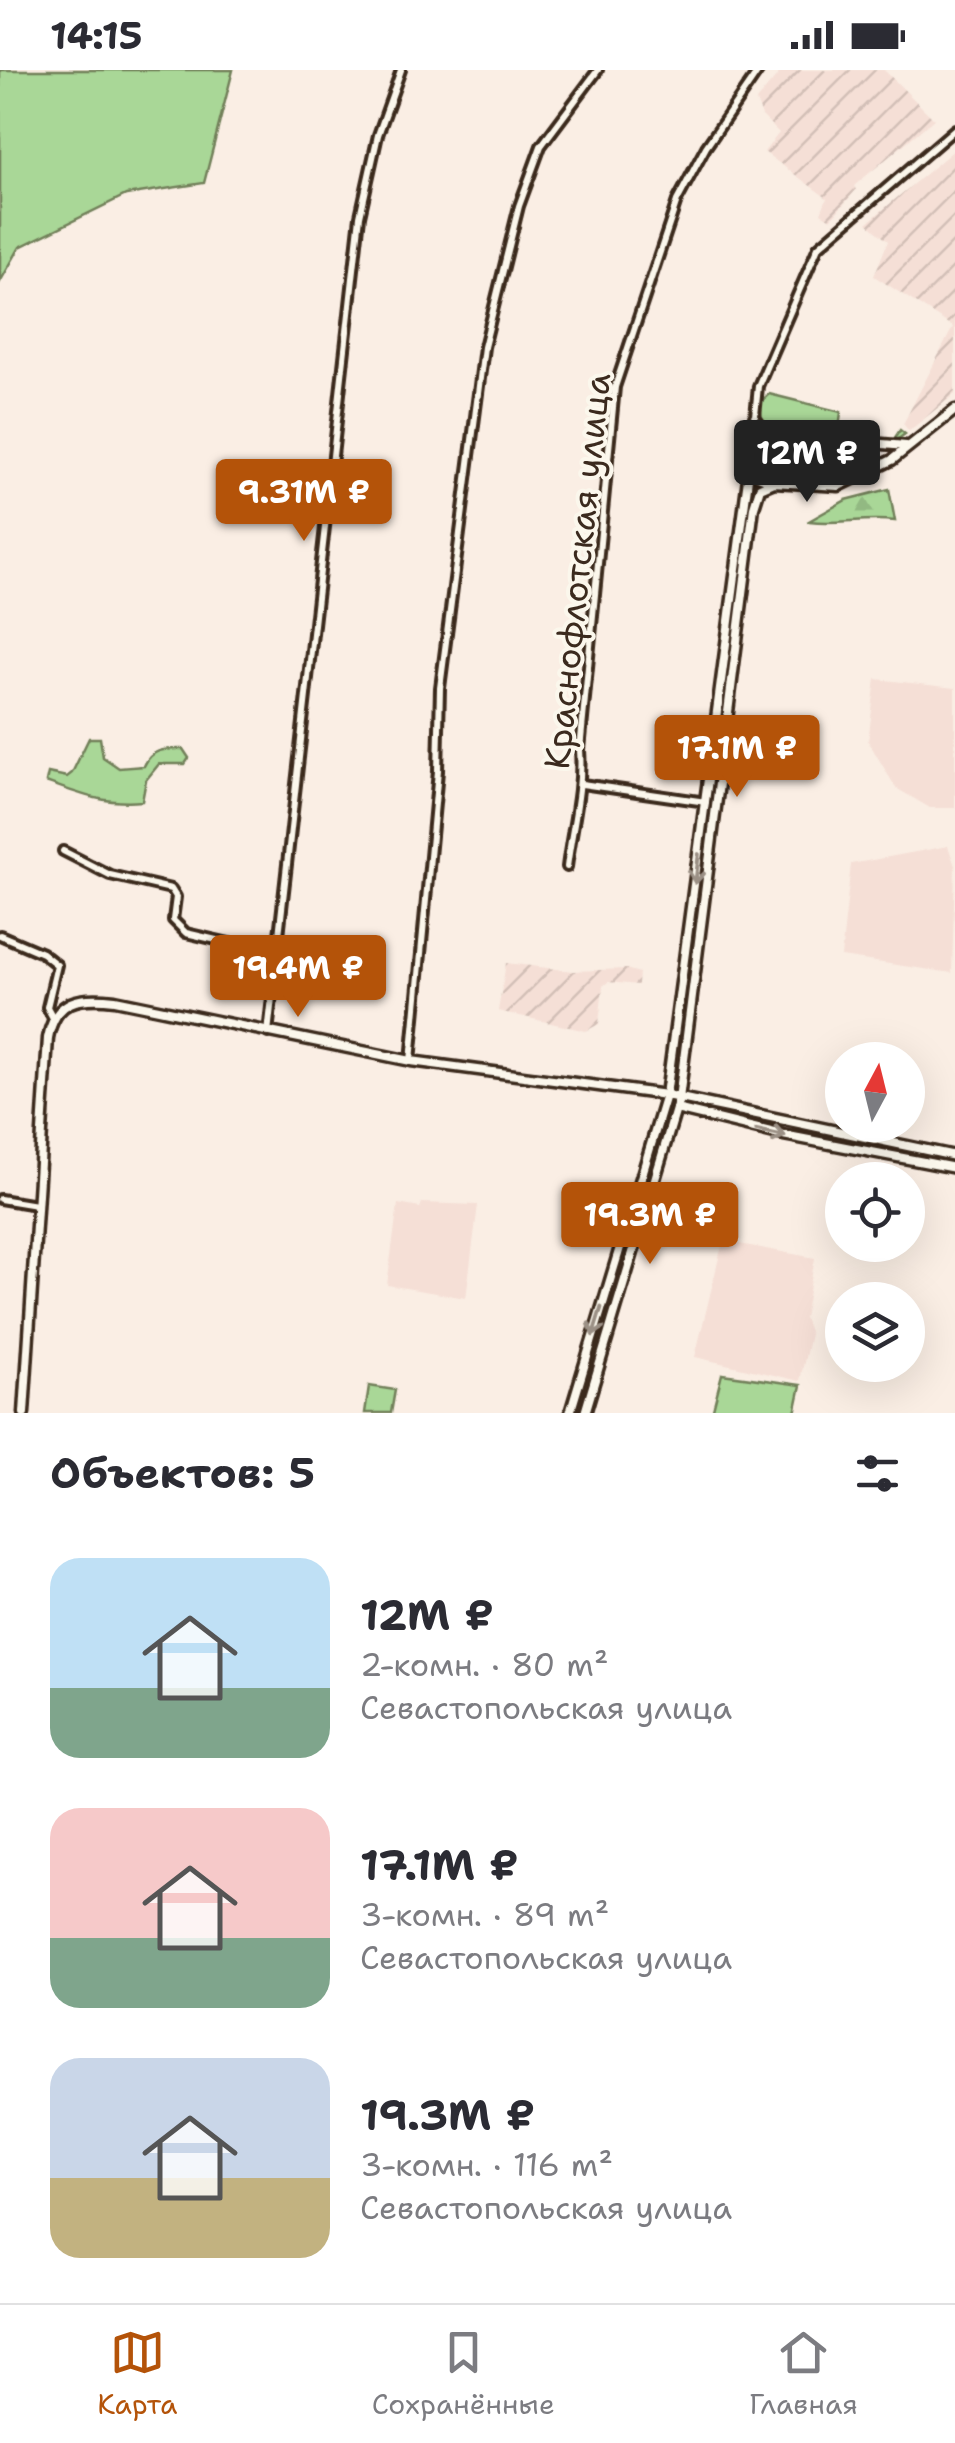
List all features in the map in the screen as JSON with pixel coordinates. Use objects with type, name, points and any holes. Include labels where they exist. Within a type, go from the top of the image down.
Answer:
[{"type":"street","points":[[268,1033],[360,216],[378,135],[401,70]]},
{"type":"street","points":[[411,1061],[438,770],[440,688],[484,347],[518,206],[541,146],[598,70]]},
{"type":"street","name":"Краснофлотская улица","points":[[568,867],[576,796],[582,784],[580,750],[615,388],[677,201],[706,148],[759,70]]},
{"type":"street","points":[[570,1413],[665,1100],[758,386],[818,247],[955,129]]},
{"type":"street","points":[[750,460],[758,476],[774,482],[839,486],[892,460],[955,410]]},
{"type":"street","points":[[753,416],[769,435]]},
{"type":"street","points":[[752,448],[769,435],[906,446]]},
{"type":"street","points":[[834,442],[847,450],[852,462],[849,476],[839,486]]},
{"type":"street","points":[[585,1413],[679,1098],[754,507],[760,488],[774,482]]},
{"type":"street","points":[[582,784],[718,804]]},
{"type":"street","points":[[63,851],[110,875],[171,889],[176,897],[174,920],[186,933],[277,954]]},
{"type":"street","points":[[0,935],[42,952],[57,965],[47,1006],[53,1018],[36,1205],[24,1413]]},
{"type":"street","points":[[688,942],[700,944]]},
{"type":"street","points":[[684,976],[697,977]]},
{"type":"street","points":[[53,1018],[66,1002],[95,998],[411,1061],[665,1100],[679,1098],[825,1130]]},
{"type":"street","points":[[665,1100],[676,1109],[955,1168]]},
{"type":"street","points":[[845,1142],[845,1146]]},
{"type":"street","points":[[884,1142],[955,1156]]},
{"type":"street","points":[[927,1163],[929,1151]]},
{"type":"street","points":[[0,1199],[36,1205]]},
{"type":"shaded area","points":[[782,70],[884,70],[934,119],[854,186],[856,190],[831,219],[821,213],[827,198],[764,152],[779,133],[762,116],[756,101]]},
{"type":"shaded area","points":[[955,149],[955,394],[909,431],[903,424],[953,327],[874,276],[888,241],[867,223]]},
{"type":"shaded area","points":[[876,679],[955,688],[955,808],[930,808],[896,788],[868,741]]},
{"type":"shaded area","points":[[948,846],[955,866],[952,973],[841,957],[851,864]]},
{"type":"shaded area","points":[[506,963],[573,971],[626,969],[639,973],[638,985],[608,982],[603,986],[599,1024],[586,1031],[498,1011]]},
{"type":"shaded area","points":[[422,1203],[478,1205],[466,1298],[387,1285],[398,1204],[420,1208]]},
{"type":"shaded area","points":[[723,1241],[815,1258],[804,1318],[810,1334],[800,1381],[695,1357]]},
{"type":"green space","points":[[0,70],[233,70],[204,183],[126,195],[20,247],[0,282]]},
{"type":"green space","points":[[769,394],[841,412],[839,429],[892,442],[900,430],[905,434],[893,443],[764,426],[759,403]]},
{"type":"green space","points":[[772,441],[838,451],[845,470],[834,483],[761,474],[755,454]]},
{"type":"green space","points":[[889,489],[895,521],[809,521],[846,500]]},
{"type":"green space","points":[[89,738],[100,738],[103,757],[119,768],[144,766],[151,756],[165,750],[183,749],[189,758],[185,764],[159,764],[146,780],[142,801],[105,800],[46,782],[48,773],[67,777],[72,773]]},
{"type":"green space","points":[[722,1374],[801,1385],[795,1413],[712,1413]]},
{"type":"green space","points":[[369,1386],[395,1390],[391,1413],[365,1413]]}]
